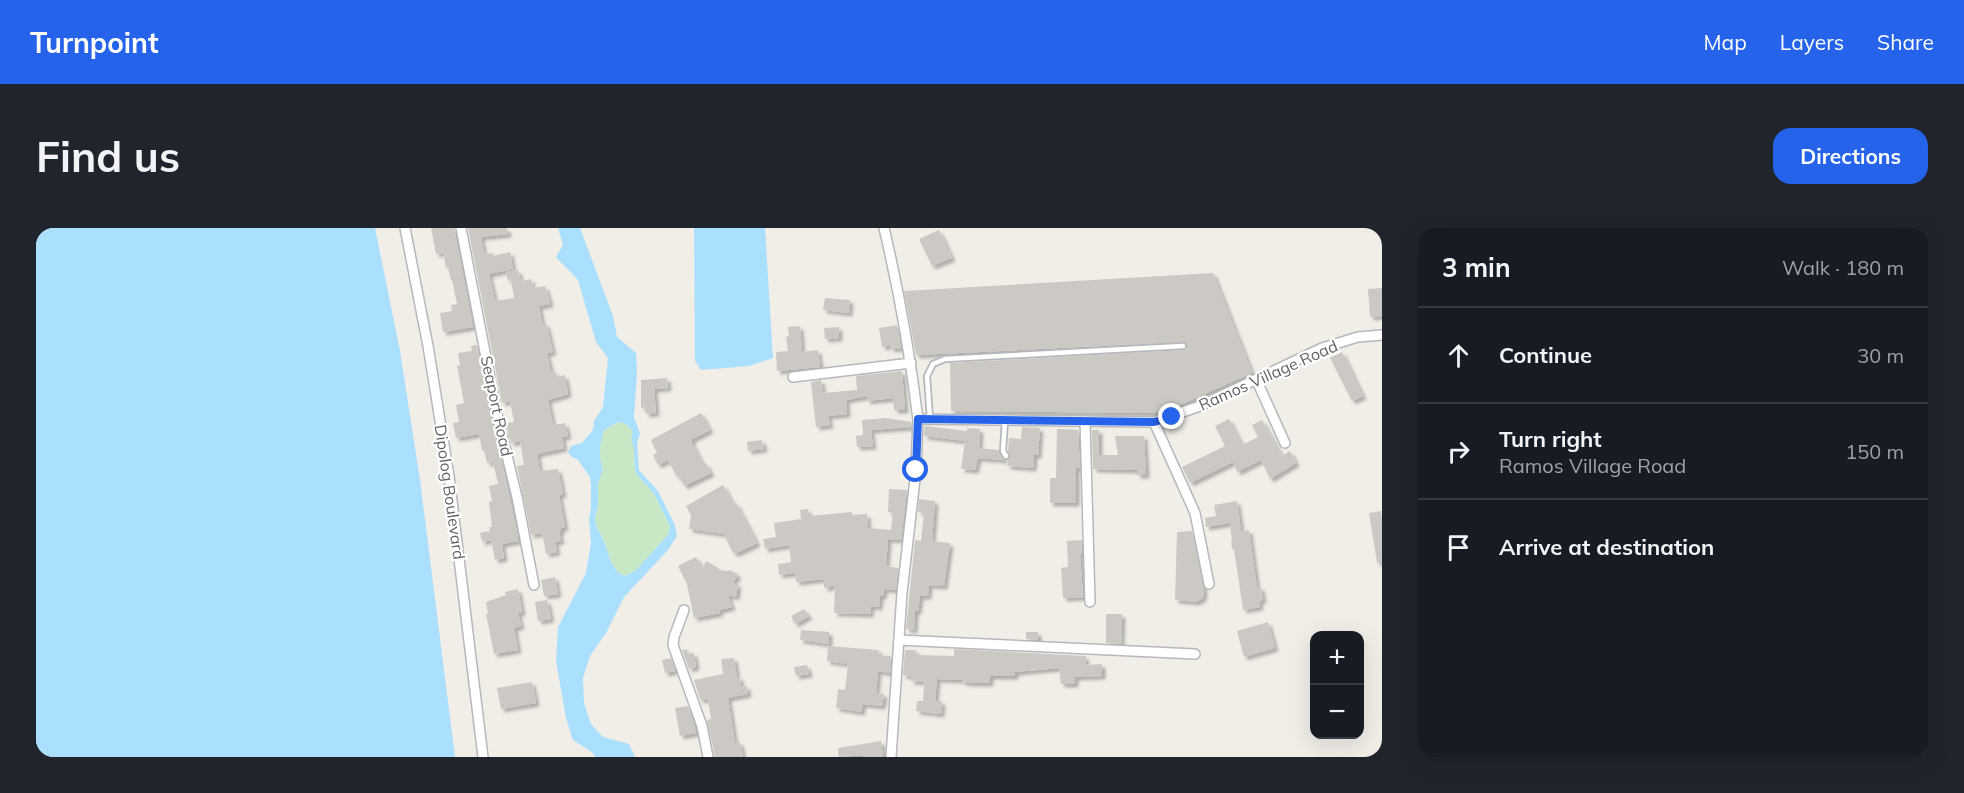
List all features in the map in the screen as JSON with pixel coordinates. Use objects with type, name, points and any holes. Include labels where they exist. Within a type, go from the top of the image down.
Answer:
[{"type":"street","name":"Dipolog Boulevard","points":[[405,228],[428,346],[449,476],[483,757]]},
{"type":"street","name":"Seaport Road","points":[[461,228],[497,414],[518,497],[534,585]]},
{"type":"street","points":[[884,228],[897,282],[918,419],[916,470],[902,593],[891,757]]},
{"type":"street","name":"Ramos Village Road","points":[[918,419],[1154,422],[1200,406],[1338,342],[1382,335]]},
{"type":"street","points":[[793,377],[911,363]]},
{"type":"street","points":[[1256,379],[1285,443]]},
{"type":"street","points":[[1085,421],[1090,602]]},
{"type":"street","points":[[1154,422],[1195,513],[1209,584]]},
{"type":"street","points":[[684,610],[673,645],[702,726],[708,757]]},
{"type":"street","points":[[899,640],[1195,654]]},
{"type":"lane","points":[[930,419],[927,376],[933,364],[945,359],[1183,346]]},
{"type":"lane","points":[[1005,420],[1003,451],[1006,456]]},
{"type":"green space","points":[[619,422],[626,424],[633,431],[631,440],[634,448],[635,471],[654,494],[670,526],[668,535],[635,571],[625,576],[613,564],[595,520],[598,506],[598,484],[603,470],[600,454],[604,430]]},
{"type":"water","points":[[36,228],[375,228],[400,351],[420,480],[455,757],[36,757]]},
{"type":"water","points":[[558,228],[580,228],[613,316],[617,337],[636,353],[634,417],[640,433],[637,443],[639,470],[658,491],[675,525],[677,536],[668,550],[624,597],[606,633],[590,656],[583,678],[584,703],[591,724],[603,737],[629,744],[635,757],[595,757],[593,753],[573,740],[566,718],[556,661],[558,627],[586,573],[591,544],[590,477],[578,460],[568,452],[571,446],[582,443],[593,430],[594,421],[603,407],[608,358],[596,342],[578,280],[556,257],[563,245]],"holes":[[[618,422],[626,424],[633,431],[631,440],[634,448],[635,472],[654,494],[670,526],[668,535],[635,571],[625,576],[613,564],[595,520],[598,506],[598,484],[603,470],[600,450],[604,430]]]},
{"type":"water","points":[[694,228],[765,228],[773,358],[749,366],[701,370],[695,361]]},
{"type":"building","points":[[431,228],[454,228],[473,327],[443,332],[440,313],[452,311],[451,305],[457,304],[443,253],[436,254]]},
{"type":"building","points":[[468,228],[507,228],[508,234],[481,237],[484,254],[493,253],[493,256],[510,252],[513,269],[489,274],[495,301],[514,298],[511,280],[508,281],[506,272],[518,270],[521,281],[531,279],[533,288],[545,286],[548,296],[550,304],[539,306],[542,324],[546,323],[553,352],[547,353],[551,373],[556,372],[557,377],[565,375],[568,394],[548,400],[553,425],[565,423],[568,436],[562,437],[564,448],[537,454],[540,471],[558,469],[563,494],[559,495],[565,527],[559,532],[561,541],[555,542],[557,552],[546,554],[542,533],[531,535],[517,466],[524,465],[520,441],[511,443],[506,423],[514,422],[510,401],[502,403]]},
{"type":"building","points":[[939,230],[952,258],[932,266],[919,239]]},
{"type":"building","points":[[1213,273],[1252,373],[1168,410],[1153,413],[951,411],[950,363],[1183,350],[1187,349],[1187,345],[1183,342],[916,355],[904,291]]},
{"type":"building","points":[[1382,288],[1382,316],[1370,317],[1368,289]]},
{"type":"building","points":[[825,298],[850,300],[849,313],[823,310]]},
{"type":"building","points":[[897,325],[901,348],[891,349],[890,345],[882,347],[879,328]]},
{"type":"building","points":[[800,326],[802,352],[818,350],[820,367],[777,371],[776,352],[788,351],[786,337],[789,336],[788,327]]},
{"type":"building","points":[[839,327],[839,338],[825,339],[824,328]]},
{"type":"building","points":[[477,345],[518,537],[518,541],[502,544],[504,558],[495,560],[491,540],[482,542],[480,533],[490,531],[489,527],[492,527],[489,502],[492,501],[489,486],[498,484],[493,462],[487,463],[479,434],[456,438],[453,423],[459,422],[456,405],[464,403],[457,366],[460,365],[458,353],[472,351],[471,346]]},
{"type":"building","points":[[1342,352],[1363,396],[1352,401],[1330,358]]},
{"type":"building","points":[[902,371],[905,410],[894,410],[893,398],[867,401],[867,396],[846,400],[847,414],[828,416],[830,425],[816,427],[811,382],[821,380],[823,393],[857,390],[856,376]]},
{"type":"building","points":[[667,378],[668,388],[654,389],[656,413],[646,414],[645,407],[641,408],[641,380]]},
{"type":"building","points":[[701,413],[710,430],[692,439],[692,443],[703,464],[706,463],[711,473],[684,486],[668,460],[658,465],[653,455],[657,453],[651,440]]},
{"type":"building","points":[[886,418],[911,422],[911,427],[871,430],[873,446],[857,447],[856,436],[863,435],[862,420]]},
{"type":"building","points":[[1229,419],[1242,445],[1258,437],[1252,425],[1262,420],[1282,456],[1290,451],[1296,463],[1270,479],[1261,460],[1237,472],[1233,462],[1190,483],[1182,467],[1225,446],[1215,426]]},
{"type":"building","points":[[925,426],[967,431],[967,428],[980,429],[979,448],[999,450],[1005,460],[978,458],[975,470],[961,469],[965,441],[924,436]]},
{"type":"building","points":[[1022,427],[1040,428],[1038,455],[1034,455],[1033,468],[1007,466],[1008,461],[1006,460],[1010,457],[1009,438],[1021,439]]},
{"type":"building","points":[[1057,429],[1078,430],[1080,468],[1076,468],[1076,503],[1050,503],[1050,478],[1056,478]]},
{"type":"building","points":[[1092,430],[1099,430],[1099,455],[1118,455],[1115,436],[1144,436],[1146,475],[1137,475],[1137,470],[1093,469]]},
{"type":"building","points":[[762,440],[764,449],[748,451],[747,442]]},
{"type":"building","points":[[723,485],[733,504],[736,503],[757,543],[739,552],[733,553],[724,534],[689,529],[691,515],[686,506]]},
{"type":"building","points":[[889,489],[907,490],[901,540],[888,539],[886,566],[898,568],[896,590],[884,589],[883,596],[880,596],[879,607],[871,606],[870,614],[834,613],[835,586],[824,588],[824,579],[796,582],[795,573],[779,575],[778,564],[791,562],[789,545],[765,549],[763,539],[776,537],[774,523],[801,519],[800,510],[808,509],[809,516],[852,512],[852,515],[867,514],[868,528],[891,530],[893,512],[888,512]]},
{"type":"building","points":[[919,499],[935,501],[932,541],[950,543],[944,586],[929,585],[928,596],[920,596],[918,611],[915,611],[914,630],[906,629],[915,540],[921,541],[924,513],[918,512]]},
{"type":"building","points":[[1237,501],[1241,531],[1249,530],[1257,588],[1261,587],[1263,600],[1259,601],[1260,607],[1243,610],[1234,549],[1232,549],[1230,523],[1206,527],[1205,518],[1216,516],[1214,505]]},
{"type":"building","points":[[1381,511],[1382,563],[1377,563],[1369,513]]},
{"type":"building","points":[[1192,531],[1204,591],[1203,598],[1196,602],[1175,600],[1177,532]]},
{"type":"building","points":[[1082,540],[1082,553],[1080,554],[1083,597],[1063,598],[1061,568],[1068,567],[1067,541]]},
{"type":"building","points":[[696,557],[702,569],[706,561],[719,570],[729,570],[738,574],[733,583],[738,584],[736,597],[728,595],[732,607],[719,610],[720,613],[694,618],[687,584],[678,566]]},
{"type":"building","points":[[555,577],[558,594],[544,596],[541,580]]},
{"type":"building","points":[[518,589],[522,612],[518,613],[521,626],[514,628],[518,650],[494,654],[486,614],[488,614],[486,602],[506,595],[505,592]]},
{"type":"building","points":[[547,600],[551,619],[538,621],[535,602]]},
{"type":"building","points":[[804,609],[809,616],[795,624],[791,616]]},
{"type":"building","points":[[1106,614],[1122,614],[1121,644],[1106,643]]},
{"type":"building","points":[[1268,622],[1275,648],[1244,657],[1237,631]]},
{"type":"building","points":[[801,630],[829,632],[829,644],[800,640]]},
{"type":"building","points":[[1026,632],[1038,632],[1038,640],[1026,639]]},
{"type":"building","points":[[828,646],[879,650],[878,655],[891,656],[890,673],[878,671],[876,693],[884,694],[882,706],[863,704],[861,712],[836,708],[838,689],[845,690],[848,664],[827,661]]},
{"type":"building","points":[[687,649],[688,654],[694,653],[696,667],[689,669],[682,650]]},
{"type":"building","points":[[954,649],[1086,656],[1085,665],[1102,664],[1102,676],[1075,677],[1075,684],[1061,684],[1059,668],[1015,672],[1015,676],[990,676],[990,683],[937,679],[935,701],[942,701],[941,714],[916,711],[917,701],[923,701],[924,682],[911,681],[911,676],[903,675],[905,650],[916,650],[915,655],[954,656]]},
{"type":"building","points":[[671,658],[675,671],[665,673],[662,660]]},
{"type":"building","points":[[734,658],[737,678],[740,677],[741,687],[747,686],[748,694],[728,698],[735,743],[740,742],[743,757],[715,757],[707,720],[711,719],[708,699],[700,700],[694,680],[723,674],[721,659]]},
{"type":"building","points":[[807,665],[809,674],[796,676],[794,667]]},
{"type":"building","points":[[532,682],[536,703],[501,709],[497,688]]},
{"type":"building","points":[[688,706],[696,733],[680,736],[675,708]]},
{"type":"building","points":[[881,741],[883,757],[864,757],[863,755],[839,757],[838,748]]},
{"type":"route","points":[[916,470],[918,419],[1154,422],[1172,417]]}]
